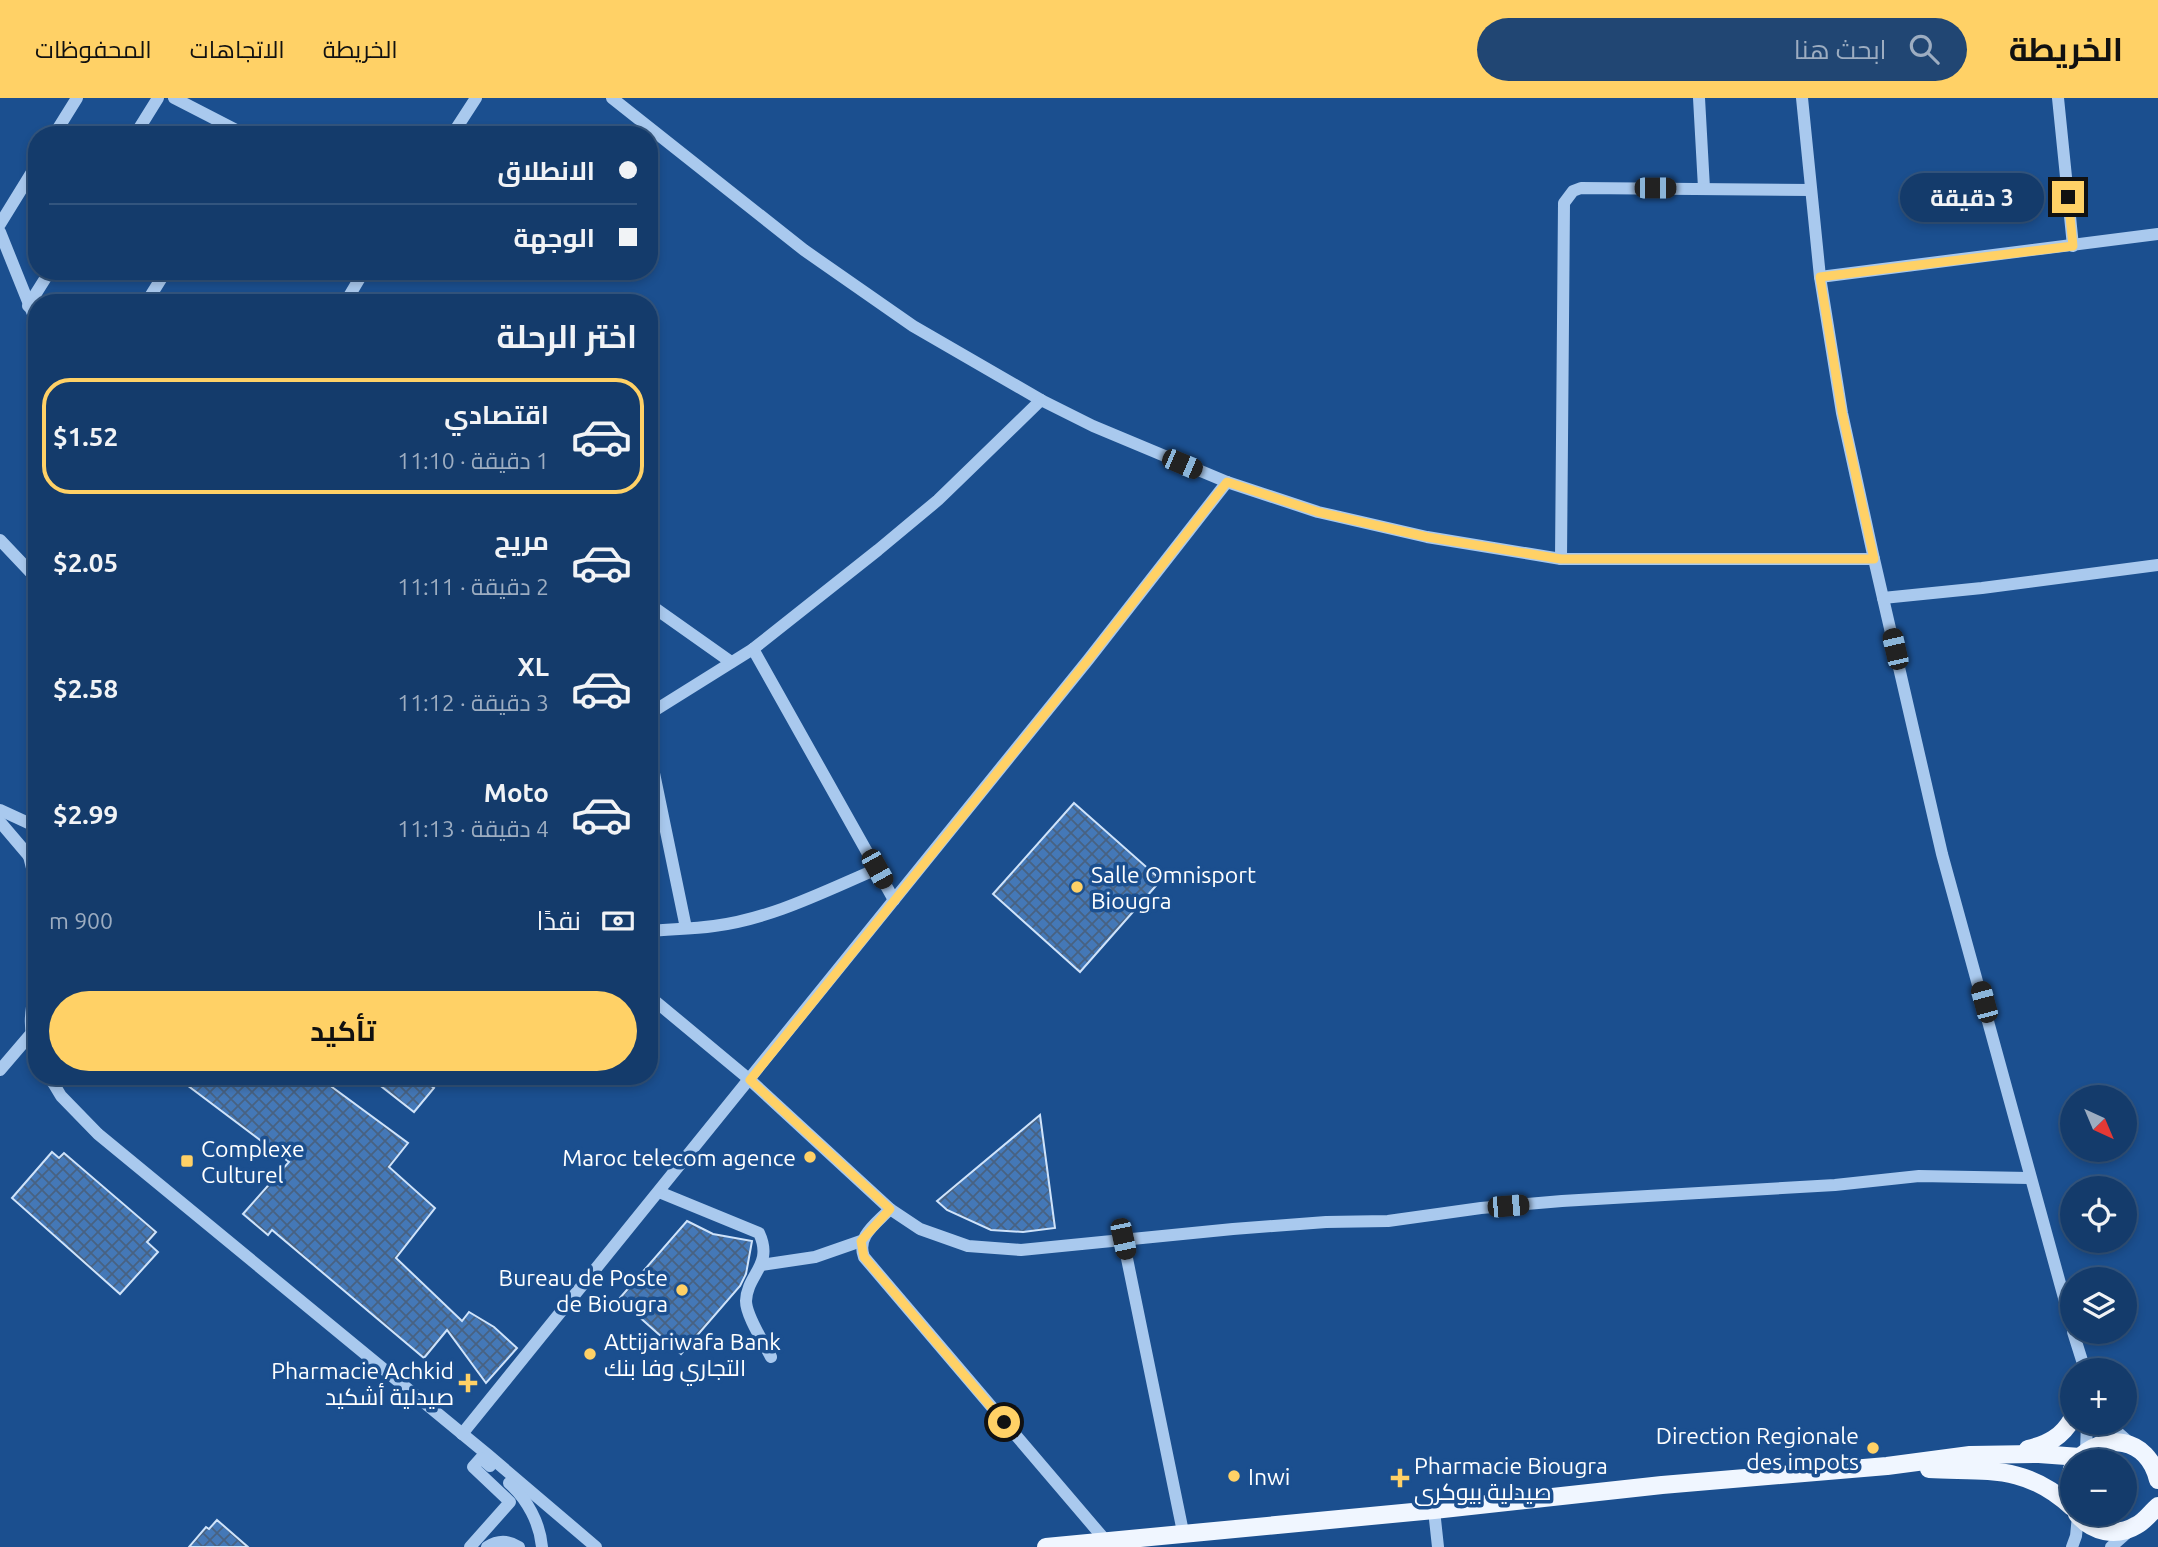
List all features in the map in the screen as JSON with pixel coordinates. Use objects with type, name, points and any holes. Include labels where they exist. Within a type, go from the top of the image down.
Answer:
[{"type":"main road","points":[[2006,1454],[2043,1445],[2060,1435]]},
{"type":"main road","points":[[2091,1449],[2096,1445],[2112,1442],[2144,1449],[2158,1480]]},
{"type":"main road","points":[[1046,1547],[1434,1510],[1768,1474],[1887,1466],[1970,1455],[2060,1458]]},
{"type":"main road","points":[[1887,1466],[2011,1473],[2035,1480],[2060,1497]]},
{"type":"main road","points":[[2091,1526],[2105,1532],[2120,1532],[2134,1527],[2154,1509],[2158,1493]]},
{"type":"street","points":[[60,126],[77,98]]},
{"type":"street","points":[[141,126],[158,98]]},
{"type":"street","points":[[174,98],[228,126]]},
{"type":"street","points":[[458,126],[476,98]]},
{"type":"street","points":[[612,98],[647,126]]},
{"type":"street","points":[[1699,98],[1704,188]]},
{"type":"street","points":[[1802,98],[1820,277],[1842,412],[1942,854],[2060,1284]]},
{"type":"street","points":[[2058,98],[2073,246]]},
{"type":"street","points":[[658,134],[804,250],[913,326],[1041,400],[1093,426],[1227,482],[1318,512],[1427,537],[1561,559],[1874,559]]},
{"type":"street","points":[[0,223],[28,178]]},
{"type":"street","points":[[1561,559],[1564,203],[1573,191],[1581,188],[1811,190]]},
{"type":"street","points":[[0,232],[28,306]]},
{"type":"street","points":[[1820,277],[2158,234]]},
{"type":"street","points":[[658,708],[753,649],[938,500],[1041,400]]},
{"type":"street","points":[[462,1434],[1088,660],[1227,482]]},
{"type":"street","points":[[0,540],[28,570]]},
{"type":"street","points":[[1883,598],[1982,589],[2158,565]]},
{"type":"street","points":[[658,610],[731,662]]},
{"type":"street","points":[[753,649],[894,900]]},
{"type":"street","points":[[658,793],[686,928]]},
{"type":"street","points":[[0,810],[28,823]]},
{"type":"street","points":[[0,822],[28,855]]},
{"type":"street","points":[[658,930],[715,926],[753,918],[803,901],[877,869]]},
{"type":"street","points":[[658,1003],[750,1080],[890,1209],[920,1229],[968,1246],[1021,1250],[1326,1222],[1388,1221],[1481,1208],[1562,1201],[1835,1185],[1919,1176],[2029,1178]]},
{"type":"street","points":[[0,1070],[28,1037]]},
{"type":"street","points":[[54,1085],[61,1096],[98,1134],[596,1547]]},
{"type":"street","points":[[659,1192],[759,1233],[765,1246],[761,1265],[746,1298],[747,1310],[771,1357]]},
{"type":"street","points":[[761,1265],[814,1257],[861,1241],[890,1209]]},
{"type":"street","points":[[1123,1239],[1183,1532]]},
{"type":"street","points":[[861,1241],[864,1257],[1106,1541]]},
{"type":"street","points":[[2124,1435],[2144,1449]]},
{"type":"street","points":[[470,1547],[510,1502],[473,1467],[481,1458],[524,1499],[535,1521],[542,1547]]},
{"type":"street","points":[[525,1487],[549,1547]]},
{"type":"street","points":[[1434,1510],[1438,1547]]},
{"type":"street","points":[[2071,1547],[2076,1536],[2076,1526]]},
{"type":"street","points":[[2112,1547],[2134,1527]]},
{"type":"street","points":[[487,1547],[500,1541],[519,1547]]},
{"type":"building","name":"Salle Omnisport Biougra","points":[[1074,803],[1161,880],[1080,972],[993,894]]},
{"type":"building","points":[[187,1085],[329,1085],[408,1143],[389,1167],[435,1208],[396,1258],[462,1321],[469,1312],[494,1327],[517,1348],[486,1383],[447,1330],[424,1358],[272,1230],[268,1235],[243,1214],[289,1162]]},
{"type":"building","points":[[380,1085],[430,1085],[434,1088],[414,1112]]},
{"type":"building","points":[[1040,1115],[1055,1228],[1023,1232],[991,1230],[947,1210],[937,1201]]},
{"type":"building","points":[[52,1152],[59,1158],[64,1153],[156,1232],[147,1242],[158,1252],[120,1294],[12,1198]]},
{"type":"building","name":"Bureau de Poste de Biougra","points":[[687,1221],[713,1234],[752,1241],[746,1274],[740,1286],[681,1354],[619,1299]]},
{"type":"building","points":[[217,1520],[248,1547],[189,1547],[206,1527],[209,1529]]},
{"type":"place","name":"Salle Omnisport Biougra","points":[[1077,887]]},
{"type":"place","name":"Maroc telecom agence","points":[[810,1157]]},
{"type":"place","name":"Complexe Culturel","points":[[187,1161]]},
{"type":"place","name":"Bureau de Poste de Biougra","points":[[682,1290]]},
{"type":"place","name":"Attijariwafa Bank التجاري وفا بنك","points":[[590,1354]]},
{"type":"place","name":"Pharmacie Achkid صيدلية أشكيد","points":[[468,1383]]},
{"type":"place","name":"Direction Regionale des impots","points":[[1873,1448]]},
{"type":"place","name":"Inwi","points":[[1234,1476]]},
{"type":"place","name":"Pharmacie Biougra صيدلية بيوكرى","points":[[1400,1478]]},
{"type":"route","points":[[1004,1422],[864,1257],[861,1241],[890,1209],[750,1080],[1088,660],[1227,482],[1318,512],[1427,537],[1561,559],[1874,559],[1842,412],[1820,277],[2073,246],[2068,197]]}]
